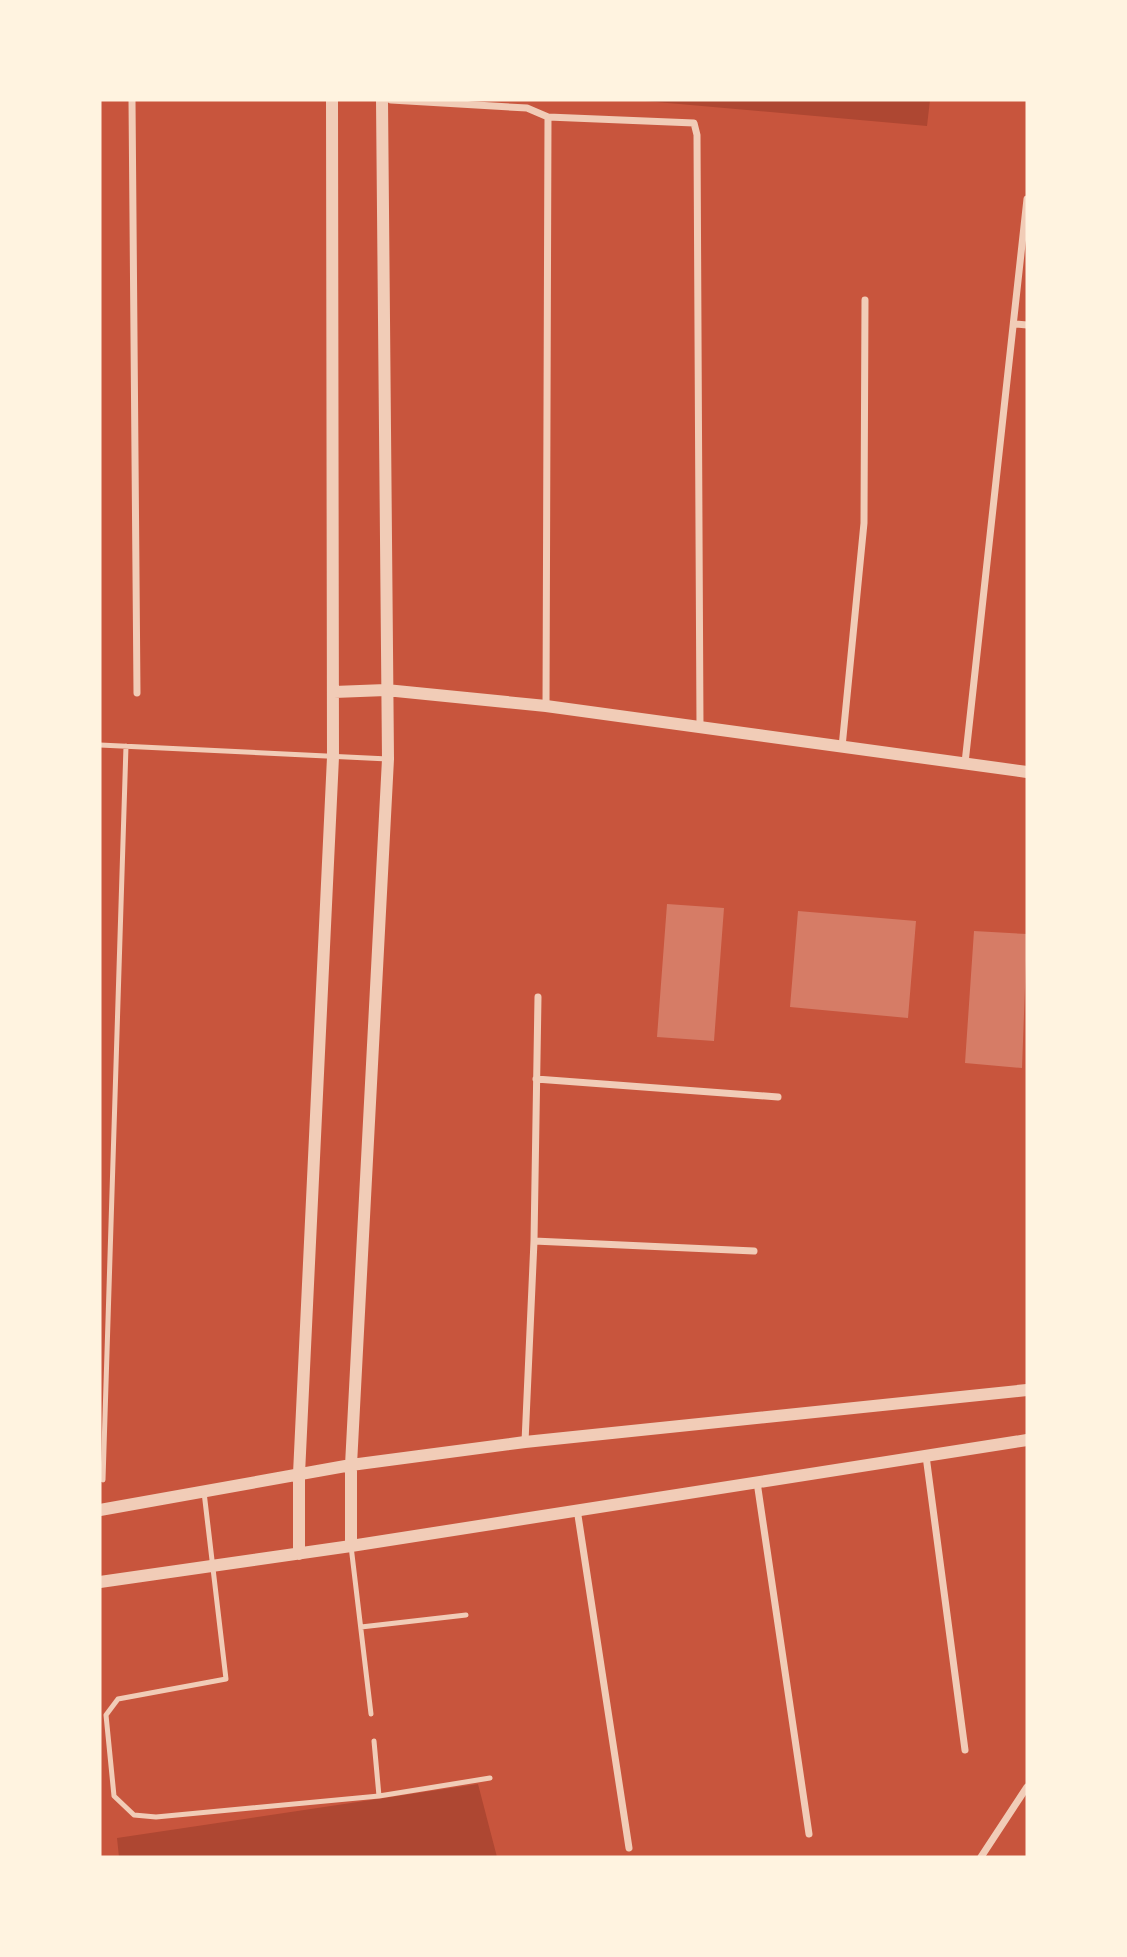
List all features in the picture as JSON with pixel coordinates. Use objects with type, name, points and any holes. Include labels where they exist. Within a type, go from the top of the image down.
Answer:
[{"type":"street","points":[[132,100],[137,694]]},
{"type":"street","points":[[299,1553],[299,1474],[333,757],[332,100]]},
{"type":"street","points":[[351,1546],[351,1465],[388,759],[382,100]]},
{"type":"street","points":[[391,100],[527,108],[548,117],[694,122],[697,149],[700,727]]},
{"type":"street","points":[[546,706],[548,117]]},
{"type":"street","points":[[965,763],[1027,199]]},
{"type":"street","points":[[842,747],[864,523],[865,300]]},
{"type":"street","points":[[1015,324],[1027,326]]},
{"type":"street","points":[[334,692],[386,690],[546,706],[1027,772]]},
{"type":"street","points":[[525,1442],[534,1241],[538,997]]},
{"type":"street","points":[[537,1079],[778,1097]]},
{"type":"street","points":[[534,1241],[754,1251]]},
{"type":"street","points":[[100,1510],[351,1465],[525,1442],[1027,1390]]},
{"type":"street","points":[[100,1582],[351,1546],[1027,1440]]},
{"type":"street","points":[[926,1456],[965,1750]]},
{"type":"street","points":[[757,1482],[809,1834]]},
{"type":"street","points":[[577,1509],[629,1848]]},
{"type":"street","points":[[981,1857],[1027,1787]]},
{"type":"lane","points":[[100,745],[388,759]]},
{"type":"lane","points":[[103,1480],[126,746]]},
{"type":"lane","points":[[204,1492],[226,1679],[118,1699],[106,1715],[114,1796],[134,1815],[156,1817],[379,1796],[490,1778]]},
{"type":"lane","points":[[351,1546],[372,1714]]},
{"type":"lane","points":[[361,1628],[466,1615]]},
{"type":"lane","points":[[374,1741],[379,1796]]},
{"type":"shaded area","points":[[634,100],[930,100],[927,126]]},
{"type":"shaded area","points":[[478,1784],[497,1857],[119,1857],[117,1838]]},
{"type":"building","points":[[667,904],[724,908],[714,1041],[657,1037]]},
{"type":"building","points":[[798,911],[916,921],[908,1018],[790,1007]]},
{"type":"building","points":[[974,931],[1027,934],[1022,1068],[965,1063]]}]
